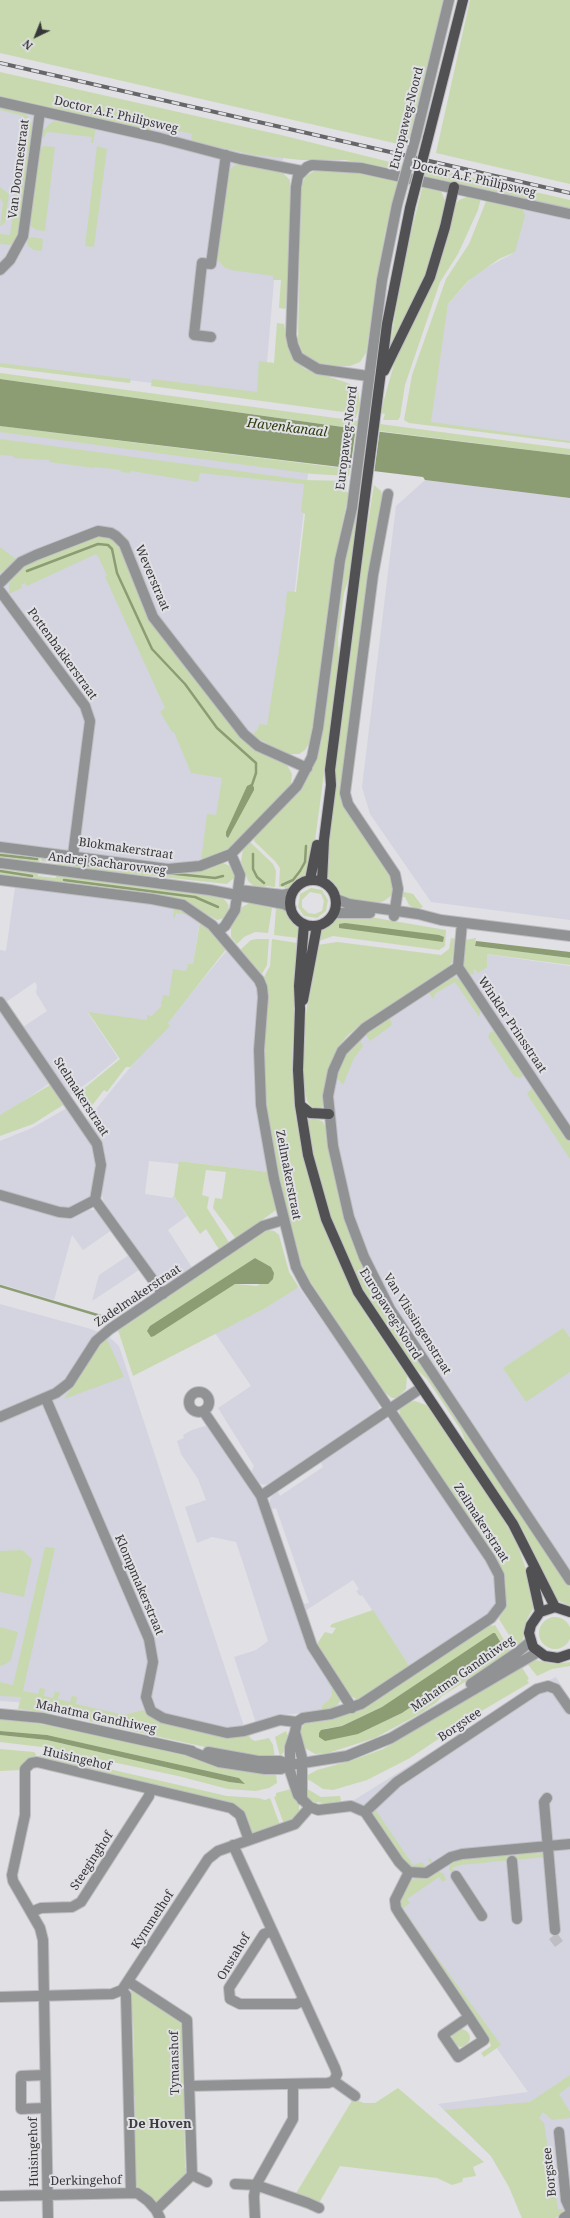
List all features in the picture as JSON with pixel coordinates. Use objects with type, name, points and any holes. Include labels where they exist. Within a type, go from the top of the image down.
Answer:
[{"type":"main road","name":"Europaweg-Noord","points":[[310,880],[314,870],[326,783],[330,770],[394,286],[410,208],[463,0]]},
{"type":"main road","points":[[381,378],[417,307],[430,277],[445,227],[454,187]]},
{"type":"main road","name":"Europaweg-Noord","points":[[322,881],[323,856],[331,785],[330,770]]},
{"type":"main road","points":[[310,880],[322,881],[332,888],[336,899],[334,913],[327,922],[317,926],[304,924],[296,918],[291,908],[292,893],[299,884],[310,880]]},
{"type":"main road","name":"Europaweg-Noord","points":[[304,924],[299,986],[300,1009],[298,1047],[300,1105],[308,1155],[320,1202],[336,1244],[362,1298],[513,1524],[528,1557],[555,1607]]},
{"type":"main road","name":"Europaweg-Noord","points":[[300,1009],[307,985],[313,937],[317,926]]},
{"type":"main road","points":[[300,1105],[310,1113],[329,1114]]},
{"type":"main road","name":"Europaweg-Noord","points":[[528,1557],[540,1612]]},
{"type":"main road","points":[[570,1612],[555,1607],[540,1612],[531,1625],[531,1641],[538,1652],[554,1658],[570,1654]]},
{"type":"street","name":"Europaweg-Noord","points":[[232,854],[297,786],[307,768],[316,744],[340,560],[354,489],[382,280],[397,205],[416,136],[449,0]]},
{"type":"street","name":"Doctor A.F. Philipsweg","points":[[0,102],[226,155],[302,171],[312,165],[361,168],[454,187],[570,214]]},
{"type":"street","name":"Van Doornestraat","points":[[0,270],[10,260],[24,236],[40,111]]},
{"type":"street","points":[[211,338],[194,335],[202,263],[211,264],[226,155]]},
{"type":"street","points":[[302,171],[296,180],[291,335],[293,345],[298,357],[318,369],[368,376]]},
{"type":"street","points":[[388,494],[373,575],[345,794],[348,804],[395,874],[398,889],[395,913]]},
{"type":"street","name":"Weverstraat","points":[[0,583],[20,562],[98,531],[112,533],[124,544],[153,617],[244,734],[258,746],[307,768]]},
{"type":"street","name":"Pottenbakkerstraat","points":[[0,591],[85,706],[90,721],[73,855]]},
{"type":"street","name":"Blokmakerstraat","points":[[0,847],[73,855],[168,869],[185,869],[200,866],[232,854]]},
{"type":"street","points":[[0,880],[177,903],[200,915],[219,931],[225,926],[235,910],[238,893],[240,875],[232,854]]},
{"type":"street","name":"Andrej Sacharovweg","points":[[0,863],[210,890],[222,888],[284,904],[291,908]]},
{"type":"street","name":"Andrej Sacharovweg","points":[[238,893],[284,895],[292,893]]},
{"type":"street","points":[[336,899],[350,904],[395,913],[570,936]]},
{"type":"street","points":[[334,913],[395,913]]},
{"type":"street","points":[[458,967],[462,923]]},
{"type":"street","name":"Zeilmakerstraat","points":[[219,931],[262,987],[259,1056],[262,1105],[267,1142],[283,1220],[293,1258],[301,1277],[496,1567],[500,1578],[501,1605],[491,1618],[368,1700],[352,1708],[331,1714],[308,1717],[297,1722]]},
{"type":"street","name":"Van Vlissingenstraat","points":[[458,967],[365,1028],[347,1045],[338,1060],[330,1080],[328,1096],[329,1114],[342,1193],[354,1232],[374,1279],[404,1331],[570,1580]]},
{"type":"street","name":"Winkler Prinsstraat","points":[[458,967],[567,1125],[570,1135]]},
{"type":"street","name":"Stelmakerstraat","points":[[0,1002],[97,1144],[101,1165],[95,1200]]},
{"type":"street","points":[[0,1195],[59,1212],[70,1213],[95,1200],[163,1294]]},
{"type":"street","name":"Zadelmakerstraat","points":[[0,1417],[46,1399],[69,1383],[100,1337],[263,1226],[283,1220]]},
{"type":"street","points":[[261,1496],[421,1388]]},
{"type":"street","name":"Klompmakerstraat","points":[[46,1399],[149,1639],[153,1662],[146,1697],[151,1711],[163,1718],[227,1733],[244,1731],[280,1720],[297,1722]]},
{"type":"street","points":[[204,1412],[261,1496],[312,1646],[352,1708]]},
{"type":"street","name":"Mahatma Gandhiweg","points":[[409,1728],[518,1652],[531,1641]]},
{"type":"street","name":"Mahatma Gandhiweg","points":[[0,1714],[52,1720],[187,1750],[258,1761],[280,1761],[290,1765],[302,1764],[357,1753],[379,1744],[538,1652]]},
{"type":"street","name":"Borgstee","points":[[365,1812],[397,1782],[537,1689],[548,1686],[556,1689],[570,1709]]},
{"type":"street","points":[[297,1722],[295,1732],[291,1739],[290,1765],[294,1790],[306,1803],[323,1811],[351,1806],[365,1812],[399,1862],[409,1872],[426,1873],[451,1857],[462,1854],[570,1844]]},
{"type":"street","points":[[295,1732],[302,1764],[306,1803]]},
{"type":"street","name":"Huisingehof","points":[[48,2218],[42,1934],[13,1881],[12,1875],[25,1815],[24,1772],[27,1766],[37,1762],[235,1809],[240,1815],[249,1840]]},
{"type":"street","name":"Steeginghof","points":[[31,1912],[40,1908],[72,1907],[81,1902],[149,1796],[150,1789]]},
{"type":"street","points":[[548,1798],[544,1802],[556,1930]]},
{"type":"street","name":"Kymmelhof","points":[[122,1990],[129,1982],[208,1859],[218,1851],[295,1824],[306,1803]]},
{"type":"street","points":[[233,1845],[335,2068],[336,2074],[334,2081]]},
{"type":"street","points":[[512,1861],[517,1920]]},
{"type":"street","points":[[409,1872],[395,1900],[396,1908],[469,2017]]},
{"type":"street","points":[[456,1876],[482,1916]]},
{"type":"street","name":"Onstahof","points":[[272,1931],[264,1934],[229,1988],[230,1999],[240,2004],[296,2004],[304,2000]]},
{"type":"street","name":"Tymanshof","points":[[129,1982],[187,2020],[192,2176]]},
{"type":"street","points":[[0,1997],[112,1994],[122,1990],[126,1995],[131,2193]]},
{"type":"street","name":"Huisingehof","points":[[45,2075],[21,2076],[21,2108],[46,2108]]},
{"type":"street","points":[[189,2086],[328,2083],[334,2081]]},
{"type":"street","points":[[334,2081],[354,2096]]},
{"type":"street","points":[[255,2218],[254,2191],[256,2185],[294,2119],[293,2084]]},
{"type":"street","name":"Borgstee","points":[[559,2132],[566,2200],[570,2208]]},
{"type":"street","points":[[158,2214],[192,2176],[207,2182]]},
{"type":"street","points":[[235,2184],[256,2185],[319,2208]]},
{"type":"street","name":"Derkingehof","points":[[0,2196],[131,2193],[142,2195],[158,2214]]},
{"type":"street","points":[[564,2218],[570,2214]]},
{"type":"shaded area","points":[[0,0],[444,0],[407,146],[0,53]]},
{"type":"shaded area","points":[[470,0],[570,0],[570,184],[436,153]]},
{"type":"shaded area","points":[[0,72],[281,135],[402,165],[400,170],[345,160],[301,160],[254,155],[191,141],[192,134],[152,125],[150,131],[0,97]]},
{"type":"shaded area","points":[[0,73],[283,139],[283,175],[264,397],[0,364]]},
{"type":"shaded area","points":[[0,107],[27,115],[32,124],[19,234],[15,243],[12,245],[0,244],[0,234],[10,235],[20,159],[26,160],[30,125],[23,116],[0,110]]},
{"type":"shaded area","points":[[53,121],[96,128],[93,143],[91,143],[92,137],[47,132],[44,138],[41,134],[43,130]]},
{"type":"shaded area","points":[[44,146],[55,147],[45,231],[36,230],[30,223],[40,149]]},
{"type":"shaded area","points":[[97,146],[107,149],[94,247],[85,246]]},
{"type":"shaded area","points":[[238,163],[281,171],[290,180],[289,278],[287,306],[285,309],[279,308],[281,280],[273,280],[273,276],[231,270],[224,267],[216,258],[228,171]]},
{"type":"shaded area","points":[[427,167],[570,200],[570,208],[424,176]]},
{"type":"shaded area","points":[[316,170],[357,172],[398,180],[385,233],[366,353],[360,362],[350,366],[320,366],[311,362],[303,354],[298,341],[301,185],[306,176]]},
{"type":"shaded area","points":[[423,185],[441,191],[447,205],[430,267],[389,353],[404,260]]},
{"type":"shaded area","points":[[0,187],[9,194],[5,223],[0,226],[3,203],[0,198]]},
{"type":"shaded area","points":[[528,195],[570,205],[570,443],[428,424],[448,304],[475,274],[512,254]]},
{"type":"shaded area","points":[[469,196],[481,198],[478,210],[458,254],[440,282],[405,385],[400,417],[398,420],[383,420],[385,414],[381,413],[383,403],[396,357],[434,277],[453,208],[459,200]]},
{"type":"shaded area","points":[[487,199],[519,207],[523,209],[525,216],[515,252],[499,259],[468,281],[448,304],[431,422],[570,441],[570,443],[409,423],[404,420],[412,375],[446,279],[469,244]]},
{"type":"shaded area","points":[[32,237],[43,239],[42,251],[34,250],[28,246],[27,239]]},
{"type":"shaded area","points":[[277,323],[284,324],[288,348],[298,363],[305,369],[348,383],[358,390],[360,404],[356,418],[346,417],[347,410],[343,412],[151,386],[152,379],[257,392],[259,361],[274,363]]},
{"type":"shaded area","points":[[0,363],[131,379],[130,383],[0,367]]},
{"type":"shaded area","points":[[0,373],[358,421],[357,429],[0,379]]},
{"type":"shaded area","points":[[380,424],[570,449],[570,455],[379,431]]},
{"type":"shaded area","points":[[0,426],[309,465],[283,694],[215,856],[202,864],[179,867],[0,843]]},
{"type":"shaded area","points":[[0,426],[350,469],[349,476],[313,474],[0,432]]},
{"type":"shaded area","points":[[0,439],[305,480],[347,481],[346,492],[349,492],[338,544],[311,740],[305,750],[299,754],[286,754],[252,735],[258,729],[259,724],[267,725],[285,613],[287,591],[296,592],[305,514],[301,512],[304,484],[200,473],[198,482],[131,471],[130,473],[121,472],[120,470],[49,462],[49,460],[13,458],[13,456],[0,455]]},
{"type":"shaded area","points":[[425,480],[570,498],[570,920],[431,902],[370,814],[362,787],[396,506]]},
{"type":"shaded area","points":[[374,485],[381,491],[383,498],[370,562],[341,794],[394,882],[392,895],[384,901],[377,903],[377,905],[346,898],[338,892],[326,874],[340,727],[363,554]]},
{"type":"shaded area","points":[[358,496],[361,496],[352,568],[344,593],[338,638],[339,661],[312,863],[304,877],[286,890],[284,887],[279,887],[280,868],[275,861],[254,841],[254,838],[299,792],[315,762],[321,743],[346,560]]},
{"type":"shaded area","points":[[96,537],[112,539],[119,545],[151,623],[239,735],[256,751],[287,765],[292,774],[291,784],[281,797],[232,847],[201,861],[207,814],[216,815],[222,778],[191,773],[174,732],[172,732],[160,712],[165,708],[105,577],[107,576],[99,558],[96,554],[27,586],[25,583],[21,585],[22,588],[9,594],[11,579],[26,564]]},
{"type":"shaded area","points":[[0,547],[17,560],[0,573]]},
{"type":"shaded area","points":[[250,842],[273,864],[276,871],[275,887],[266,886],[266,889],[255,887],[248,881],[241,862],[243,849]]},
{"type":"shaded area","points":[[0,851],[40,856],[39,864],[0,859]]},
{"type":"shaded area","points":[[42,856],[174,873],[200,871],[223,863],[230,866],[235,877],[227,884],[58,866],[58,863],[41,861]]},
{"type":"shaded area","points":[[0,868],[38,872],[38,876],[56,878],[56,875],[215,896],[224,899],[228,904],[229,910],[225,918],[217,920],[186,902],[0,875]]},
{"type":"shaded area","points":[[15,887],[167,906],[200,920],[193,965],[148,1022],[88,1013],[118,1058],[93,1079],[69,1096],[23,1027],[47,1011],[36,993],[37,986],[35,982],[6,1002],[0,996],[0,950],[6,951]]},
{"type":"shaded area","points":[[311,888],[322,890],[328,900],[326,911],[317,918],[304,916],[298,907],[300,894]],"holes":[[[310,892],[321,894],[324,901],[322,911],[315,914],[308,913],[302,907],[302,900]]]},
{"type":"shaded area","points":[[405,892],[413,894],[423,907],[418,911],[409,905],[405,897],[403,897],[402,893]]},
{"type":"shaded area","points":[[250,903],[264,903],[263,906],[272,908],[268,933],[255,932],[244,937],[237,944],[231,937],[231,927],[242,907]]},
{"type":"shaded area","points":[[178,908],[194,915],[204,922],[227,948],[168,1023],[170,1026],[130,1067],[126,1067],[107,1092],[104,1090],[90,1108],[84,1107],[76,1095],[120,1059],[88,1012],[147,1020],[147,1015],[152,1016],[161,1006],[163,995],[169,996],[173,969],[186,971],[188,964],[193,964],[200,922],[194,916],[176,913],[175,918],[173,918],[174,910]]},
{"type":"shaded area","points":[[276,908],[289,911],[300,929],[298,938],[274,935]]},
{"type":"shaded area","points":[[337,917],[370,917],[446,930],[445,946],[439,950],[333,936],[319,941],[319,932]]},
{"type":"shaded area","points":[[451,938],[455,939],[452,962],[449,968],[370,1018],[348,1035],[340,1045],[329,1068],[324,1105],[320,1109],[313,1108],[307,1101],[303,1079],[302,1046],[314,951],[317,951],[318,945],[337,942],[441,955],[449,949]]},
{"type":"shaded area","points":[[476,938],[475,946],[570,958],[570,965],[487,954],[487,967],[478,973],[475,969],[473,971],[475,975],[467,975],[462,966],[465,940]]},
{"type":"shaded area","points":[[269,939],[267,965],[262,974],[240,950],[251,940]]},
{"type":"shaded area","points":[[272,939],[297,943],[297,950],[300,950],[292,1054],[295,1113],[305,1163],[319,1213],[346,1278],[370,1321],[407,1376],[406,1389],[397,1398],[392,1398],[384,1392],[311,1283],[298,1259],[280,1181],[267,1112],[264,1055],[268,992],[263,979],[270,966]]},
{"type":"shaded area","points":[[228,949],[257,987],[257,1104],[268,1172],[179,1161],[179,1164],[149,1161],[145,1194],[172,1198],[174,1196],[187,1216],[168,1230],[193,1269],[169,1284],[163,1284],[157,1281],[104,1203],[102,1194],[105,1152],[86,1121]]},
{"type":"shaded area","points":[[478,953],[570,966],[570,1580],[409,1338],[349,1217],[328,1102],[342,1051]]},
{"type":"shaded area","points":[[450,977],[456,977],[461,981],[481,1011],[479,1017],[455,982],[436,993],[433,999],[428,991]]},
{"type":"shaded area","points":[[0,1008],[50,1083],[0,1117]]},
{"type":"shaded area","points":[[386,1019],[390,1019],[392,1023],[391,1026],[370,1041],[364,1033]]},
{"type":"shaded area","points":[[495,1031],[524,1075],[520,1078],[514,1076],[488,1037],[490,1032]]},
{"type":"shaded area","points":[[359,1039],[363,1046],[354,1058],[343,1085],[336,1077],[344,1058]]},
{"type":"shaded area","points":[[50,1085],[63,1105],[33,1124],[0,1136],[0,1115]]},
{"type":"shaded area","points":[[532,1088],[535,1088],[570,1141],[570,1159],[527,1094]]},
{"type":"shaded area","points":[[67,1108],[94,1149],[96,1161],[93,1187],[90,1196],[78,1205],[66,1209],[0,1191],[0,1141],[32,1128]]},
{"type":"shaded area","points":[[311,1118],[322,1121],[326,1127],[344,1215],[356,1248],[380,1300],[468,1436],[570,1587],[570,1606],[557,1600],[523,1530],[469,1450],[461,1430],[427,1379],[409,1362],[365,1295],[328,1212],[306,1121]]},
{"type":"shaded area","points":[[179,1161],[268,1172],[276,1204],[276,1210],[236,1239],[213,1208],[215,1198],[222,1199],[226,1172],[206,1170],[202,1195],[209,1197],[207,1208],[230,1244],[220,1251],[206,1229],[200,1234],[174,1196]]},
{"type":"shaded area","points":[[0,1200],[63,1217],[73,1217],[86,1210],[95,1210],[112,1230],[83,1250],[72,1235],[54,1300],[0,1284]]},
{"type":"shaded area","points":[[267,1230],[274,1231],[279,1235],[289,1272],[298,1286],[264,1309],[133,1376],[118,1330]],"holes":[[[255,1258],[271,1267],[274,1273],[257,1286],[235,1284],[167,1316]]]},
{"type":"shaded area","points":[[129,1255],[139,1270],[92,1301],[99,1275]]},
{"type":"shaded area","points":[[298,1286],[378,1400],[379,1407],[375,1414],[272,1483],[264,1485],[258,1483],[251,1473],[254,1466],[218,1408],[251,1386],[215,1333],[264,1309]]},
{"type":"shaded area","points":[[0,1304],[91,1329],[108,1336],[119,1346],[244,1726],[245,1742],[29,1703],[0,1701]]},
{"type":"shaded area","points":[[563,1328],[570,1338],[570,1372],[526,1402],[503,1368]]},
{"type":"shaded area","points":[[107,1339],[124,1377],[64,1399],[100,1345]]},
{"type":"shaded area","points":[[415,1401],[426,1405],[431,1410],[501,1515],[518,1546],[532,1587],[535,1605],[526,1621],[523,1639],[517,1648],[499,1619],[506,1605],[506,1585],[504,1572],[400,1416],[399,1408],[409,1402]]},
{"type":"shaded area","points":[[381,1420],[389,1420],[393,1423],[495,1574],[498,1601],[493,1611],[410,1667],[362,1595],[360,1596],[356,1591],[359,1589],[353,1580],[305,1611],[302,1604],[309,1603],[276,1508],[270,1510],[270,1499],[277,1490],[280,1496],[323,1467],[320,1461]]},
{"type":"shaded area","points":[[208,1425],[256,1498],[306,1642],[340,1701],[338,1706],[325,1711],[282,1715],[256,1723],[234,1657],[256,1650],[268,1641],[244,1566],[236,1542],[212,1537],[197,1543],[185,1507],[206,1500],[198,1479],[181,1454],[177,1441],[184,1438],[183,1435],[192,1430]]},
{"type":"shaded area","points":[[45,1547],[55,1548],[23,1691],[38,1694],[40,1688],[45,1689],[44,1696],[53,1698],[55,1691],[60,1693],[58,1699],[70,1702],[72,1696],[77,1697],[76,1704],[124,1715],[143,1710],[159,1721],[248,1734],[251,1739],[255,1741],[269,1738],[273,1745],[275,1758],[250,1757],[56,1714],[18,1709],[21,1697],[0,1696],[0,1682],[13,1685]]},
{"type":"shaded area","points":[[22,1550],[32,1559],[24,1597],[0,1592],[0,1551]]},
{"type":"shaded area","points":[[373,1610],[410,1667],[358,1700],[349,1695],[317,1644],[325,1632],[332,1634],[336,1628],[330,1627],[332,1624]]},
{"type":"shaded area","points":[[552,1617],[558,1617],[567,1621],[571,1633],[567,1645],[558,1649],[552,1649],[543,1645],[539,1636],[539,1630],[543,1621]]},
{"type":"shaded area","points":[[491,1624],[492,1626],[495,1625],[512,1653],[442,1696],[437,1702],[421,1713],[375,1738],[328,1753],[315,1754],[305,1748],[300,1732],[304,1724],[330,1718]],"holes":[[[495,1633],[501,1643],[499,1648],[402,1713],[358,1734],[325,1729],[342,1726],[382,1707]]]},
{"type":"shaded area","points":[[0,1627],[18,1632],[11,1660],[0,1666]]},
{"type":"shaded area","points":[[535,1660],[555,1664],[570,1662],[570,1666],[552,1669],[537,1676],[526,1662]]},
{"type":"shaded area","points":[[520,1664],[529,1679],[527,1680],[529,1683],[468,1719],[410,1758],[367,1780],[333,1790],[323,1789],[306,1779],[308,1775],[317,1770],[353,1760],[383,1749]]},
{"type":"shaded area","points":[[556,1677],[570,1699],[570,2218],[522,2218],[509,2187],[491,2156],[438,2104],[528,2092],[394,1904],[403,1873],[351,1802],[535,1687]]},
{"type":"shaded area","points":[[329,1679],[340,1697],[340,1701],[333,1709],[321,1711],[322,1706],[332,1695],[331,1687],[327,1682]]},
{"type":"shaded area","points":[[0,1719],[56,1726],[201,1759],[276,1773],[277,1783],[269,1788],[256,1791],[228,1789],[178,1776],[42,1747],[0,1742],[0,1735],[47,1740],[229,1782],[244,1784],[239,1778],[47,1735],[0,1731]]},
{"type":"shaded area","points":[[286,1731],[289,1738],[286,1750],[280,1756],[275,1737]]},
{"type":"shaded area","points":[[0,1749],[34,1752],[36,1754],[35,1759],[21,1770],[0,1771]]},
{"type":"shaded area","points":[[43,1754],[227,1796],[258,1798],[265,1800],[270,1798],[280,1825],[252,1833],[244,1816],[39,1760],[40,1755]]},
{"type":"shaded area","points":[[304,1787],[321,1797],[340,1796],[341,1801],[328,1804],[317,1802],[316,1804],[308,1798]]},
{"type":"shaded area","points":[[291,1789],[299,1804],[299,1813],[295,1819],[284,1824],[274,1797],[276,1796],[276,1793]]},
{"type":"shaded area","points":[[380,1803],[381,1805],[375,1809],[413,1865],[422,1862],[426,1867],[431,1864],[428,1859],[430,1858],[433,1863],[427,1868],[415,1870],[407,1865],[373,1815],[373,1809]]},
{"type":"shaded area","points":[[545,1851],[547,1857],[460,1865],[452,1868],[455,1874],[449,1870],[450,1862],[460,1858]]},
{"type":"shaded area","points":[[438,1871],[444,1874],[446,1880],[443,1882],[439,1877],[407,1899],[410,1903],[403,1908],[501,2045],[484,2057],[481,2053],[491,2046],[489,2039],[401,1910],[399,1900],[409,1881]]},
{"type":"shaded area","points":[[133,1989],[184,2024],[186,2096],[184,2099],[185,2168],[188,2169],[188,2175],[159,2203],[135,2185],[133,2124],[135,2119],[135,2096],[132,2093],[131,2060],[134,2057],[133,2022],[130,2019],[129,1993]]},
{"type":"shaded area","points":[[461,2029],[467,2032],[470,2038],[467,2044],[461,2047],[455,2044],[452,2038],[455,2032]]},
{"type":"shaded area","points":[[570,2075],[570,2086],[559,2094],[570,2112],[570,2118],[552,2120],[543,2112],[539,2118],[544,2123],[558,2209],[563,2209],[563,2212],[555,2218],[522,2218],[509,2187],[491,2156],[444,2110],[530,2102]]},
{"type":"shaded area","points":[[398,2088],[484,2162],[473,2167],[476,2176],[463,2178],[462,2182],[452,2185],[437,2178],[340,2166],[319,2203],[295,2195],[353,2099],[364,2103],[375,2103]]},
{"type":"water","name":"Havenkanaal","points":[[0,379],[357,429],[570,455],[570,498],[425,480],[423,477],[0,426]]},
{"type":"water","points":[[251,784],[254,787],[254,790],[228,838],[226,836],[226,832],[247,786]]},
{"type":"water","points":[[345,923],[439,935],[444,937],[443,942],[339,928],[339,924]]},
{"type":"water","points":[[476,941],[570,952],[570,958],[475,946]]},
{"type":"water","points":[[255,1258],[271,1267],[274,1273],[273,1279],[268,1284],[235,1284],[151,1337],[147,1331],[150,1326]]},
{"type":"water","points":[[495,1633],[501,1643],[499,1648],[402,1713],[358,1734],[325,1741],[319,1737],[321,1730],[342,1726],[382,1707]]},
{"type":"water","points":[[0,1731],[47,1735],[239,1778],[245,1784],[229,1782],[47,1740],[0,1735]]},
{"type":"pier","points":[[356,426],[380,429],[374,474],[350,471]]},
{"type":"waterway","points":[[27,571],[98,544],[108,545],[112,549],[117,573],[152,649],[185,684],[217,728],[256,763],[256,773],[252,785]]},
{"type":"waterway","points":[[282,885],[293,880],[300,871],[305,862],[306,846]]},
{"type":"waterway","points":[[253,854],[253,869],[257,877],[264,883]]},
{"type":"waterway","points":[[0,855],[37,859]]},
{"type":"waterway","points":[[67,863],[154,872]]},
{"type":"waterway","points":[[0,871],[32,876]]},
{"type":"waterway","points":[[167,873],[215,878],[223,876]]},
{"type":"waterway","points":[[64,880],[195,897],[218,907]]},
{"type":"waterway","points":[[0,1286],[104,1317]]},
{"type":"tunnel","points":[[552,1943],[560,1937]]},
{"type":"railway","points":[[0,63],[570,193]]},
{"type":"district","name":"De Hoven","points":[[160,2124]]}]
